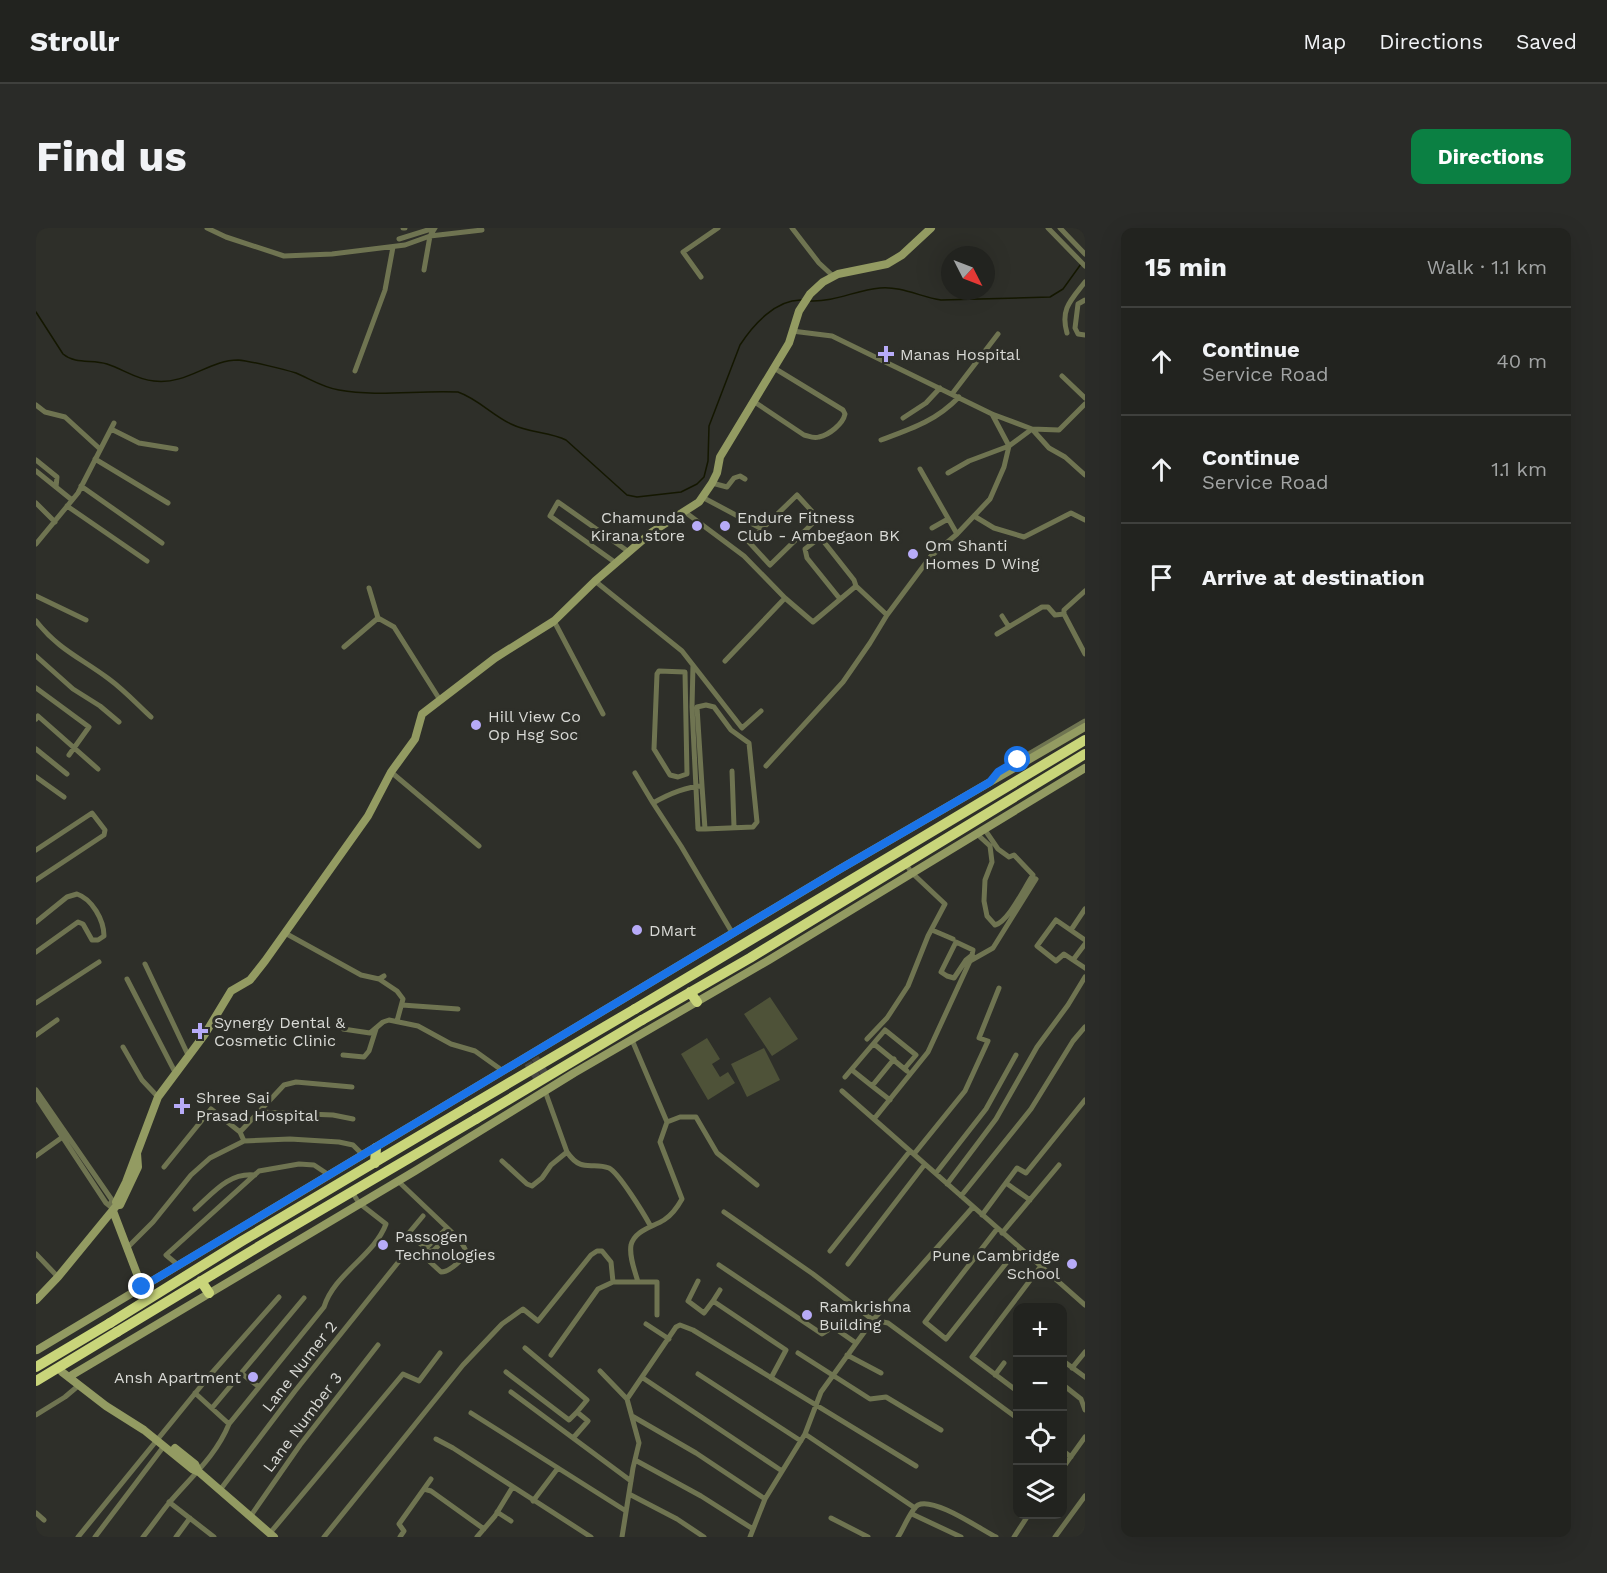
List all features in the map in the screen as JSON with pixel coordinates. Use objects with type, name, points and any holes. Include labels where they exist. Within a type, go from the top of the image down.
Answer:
[{"type":"highway","points":[[36,1381],[242,1241],[1085,740]]},
{"type":"highway","points":[[36,1367],[201,1281],[642,1020],[908,868],[1085,754]]},
{"type":"highway","points":[[977,789],[984,800]]},
{"type":"highway","points":[[690,992],[697,1002]]},
{"type":"highway","points":[[375,1163],[376,1148]]},
{"type":"highway","points":[[236,1230],[242,1241]]},
{"type":"highway","points":[[201,1281],[209,1293]]},
{"type":"street","points":[[207,228],[226,237],[284,256],[332,254],[393,247],[430,236],[482,230]]},
{"type":"street","points":[[424,270],[430,236],[435,228]]},
{"type":"street","points":[[399,239],[435,228]]},
{"type":"street","points":[[701,277],[682,252],[718,228]]},
{"type":"street","points":[[792,228],[819,263],[833,276]]},
{"type":"street","points":[[38,1294],[58,1277],[114,1207],[158,1097],[189,1057],[231,992],[250,980],[368,816],[391,772],[415,739],[422,714],[495,658],[554,621],[595,581],[652,532],[699,502],[717,473],[720,457],[789,343],[799,311],[810,294],[833,276],[887,264],[902,255],[931,228]]},
{"type":"street","points":[[1048,228],[1085,266]]},
{"type":"street","points":[[1060,228],[1085,254]]},
{"type":"street","points":[[355,371],[385,290],[393,247]]},
{"type":"street","points":[[1067,333],[1063,319],[1064,313],[1071,299],[1085,282]]},
{"type":"street","points":[[1085,300],[1078,304],[1076,328],[1078,334],[1085,335]]},
{"type":"street","points":[[792,331],[832,336],[992,414],[1032,429],[1059,430],[1085,404]]},
{"type":"street","points":[[952,394],[998,334]]},
{"type":"street","points":[[753,401],[812,438],[820,437],[845,418],[843,410],[774,368]]},
{"type":"street","points":[[1062,376],[1085,398]]},
{"type":"street","points":[[903,418],[926,403],[940,388]]},
{"type":"street","points":[[881,440],[921,426],[947,410],[958,397]]},
{"type":"street","points":[[36,405],[45,412],[65,417],[100,449]]},
{"type":"street","points":[[766,766],[843,682],[887,615],[931,556],[957,534],[990,499],[1004,467],[1009,446],[992,414]]},
{"type":"street","points":[[36,544],[72,500],[112,426],[139,443],[176,449]]},
{"type":"street","points":[[948,473],[969,461],[1009,446],[1032,429]]},
{"type":"street","points":[[1032,429],[1049,447],[1065,456],[1085,475]]},
{"type":"street","points":[[95,459],[168,503]]},
{"type":"street","points":[[36,460],[57,477],[56,488]]},
{"type":"street","points":[[920,469],[957,534]]},
{"type":"street","points":[[36,471],[72,500]]},
{"type":"street","points":[[712,483],[727,486],[734,478],[740,476],[745,479]]},
{"type":"street","points":[[81,486],[162,543]]},
{"type":"street","points":[[797,495],[818,518],[770,565],[748,542],[762,529],[797,495]]},
{"type":"street","points":[[702,497],[762,529]]},
{"type":"street","points":[[616,563],[550,516],[558,502],[629,552]]},
{"type":"street","points":[[36,503],[55,522]]},
{"type":"street","points":[[67,506],[147,561]]},
{"type":"street","points":[[685,512],[744,556],[785,598],[813,622],[856,586]]},
{"type":"street","points":[[974,516],[994,528],[1024,537],[1071,513],[1085,520]]},
{"type":"street","points":[[932,528],[948,519]]},
{"type":"street","points":[[840,599],[807,558],[806,549],[818,539],[824,542],[854,580],[856,586],[887,615]]},
{"type":"street","points":[[595,581],[682,651],[742,728],[761,711]]},
{"type":"street","points":[[369,588],[378,618],[394,627],[440,700]]},
{"type":"street","points":[[1085,591],[1064,610],[1085,654]]},
{"type":"street","points":[[36,596],[86,620]]},
{"type":"street","points":[[725,661],[785,598]]},
{"type":"street","points":[[997,634],[1045,606],[1055,615],[1064,614]]},
{"type":"street","points":[[1002,616],[1009,627]]},
{"type":"street","points":[[344,647],[378,618]]},
{"type":"street","points":[[36,621],[61,648],[111,680],[151,717]]},
{"type":"street","points":[[554,621],[603,714]]},
{"type":"street","points":[[36,656],[74,689],[119,722]]},
{"type":"street","points":[[693,664],[692,707],[687,774],[674,777],[668,773],[654,749],[658,672],[685,672],[692,707],[705,830]]},
{"type":"street","points":[[36,688],[89,727],[69,755]]},
{"type":"street","points":[[710,705],[714,707],[731,730],[748,743],[757,822],[753,827],[698,829],[692,707],[710,705]]},
{"type":"street","points":[[36,719],[38,716],[98,769]]},
{"type":"street","points":[[990,782],[998,772],[1085,721]]},
{"type":"street","points":[[47,1357],[38,1350],[503,1071],[530,1058],[733,934],[1085,727]]},
{"type":"street","points":[[36,749],[67,774]]},
{"type":"street","points":[[67,1372],[209,1293],[398,1181],[545,1085],[553,1086],[697,1002],[908,868],[981,832],[1083,771],[1072,761]]},
{"type":"street","points":[[732,771],[734,827]]},
{"type":"street","points":[[391,772],[479,846]]},
{"type":"street","points":[[635,773],[733,934]]},
{"type":"street","points":[[36,777],[64,797]]},
{"type":"street","points":[[653,803],[702,786]]},
{"type":"street","points":[[36,850],[92,813],[105,830],[104,835],[36,880]]},
{"type":"street","points":[[981,832],[1002,853],[1009,857],[1014,855],[1033,875],[1008,915],[995,925],[987,916],[984,901],[985,880],[992,862],[990,846],[981,832]]},
{"type":"street","points":[[867,1039],[886,1018],[908,986],[945,904],[908,868]]},
{"type":"street","points":[[874,1119],[928,1053],[935,1040],[973,956],[973,950],[956,942],[941,972],[954,978],[966,960],[973,956],[993,948],[1036,879]]},
{"type":"street","points":[[36,922],[67,897],[77,894],[86,897],[99,917],[104,936],[98,940],[92,940],[83,924],[78,922],[36,952]]},
{"type":"street","points":[[1071,930],[1085,909]]},
{"type":"street","points":[[1073,960],[1085,942],[1056,920],[1037,947],[1056,961],[1064,954],[1073,960],[1085,968]]},
{"type":"street","points":[[932,930],[953,939]]},
{"type":"street","points":[[285,933],[362,975],[382,977],[404,999],[397,1021]]},
{"type":"street","points":[[36,1004],[99,962]]},
{"type":"street","points":[[145,964],[189,1057]]},
{"type":"street","points":[[947,1184],[996,1119],[1037,1047],[1068,1005],[1085,977]]},
{"type":"street","points":[[127,980],[176,1074]]},
{"type":"street","points":[[830,1251],[965,1091],[988,1041],[979,1038],[999,988]]},
{"type":"street","points":[[402,1005],[458,1009]]},
{"type":"street","points":[[36,1035],[57,1020]]},
{"type":"street","points":[[343,1029],[370,1033],[389,1020],[418,1026],[451,1044],[475,1051],[503,1071]]},
{"type":"street","points":[[961,1196],[1031,1109],[1073,1041],[1085,1026]]},
{"type":"street","points":[[343,1055],[364,1057],[369,1051],[377,1027]]},
{"type":"street","points":[[845,1077],[885,1030],[916,1055],[905,1068]]},
{"type":"street","points":[[632,1040],[668,1122],[660,1142],[682,1199],[677,1208],[665,1219],[650,1225],[632,1245],[632,1260],[638,1282]]},
{"type":"street","points":[[874,1044],[911,1073]]},
{"type":"street","points":[[123,1047],[142,1080],[158,1097]]},
{"type":"street","points":[[936,1173],[986,1108],[1016,1055]]},
{"type":"street","points":[[872,1086],[894,1059]]},
{"type":"street","points":[[852,1070],[890,1100]]},
{"type":"street","points":[[240,1132],[284,1085],[296,1082],[352,1087]]},
{"type":"street","points":[[545,1085],[567,1152],[573,1160],[579,1163],[610,1169],[621,1179],[650,1225]]},
{"type":"street","points":[[36,1090],[106,1203],[114,1207],[142,1287]]},
{"type":"street","points":[[842,1091],[1085,1305]]},
{"type":"street","points":[[36,1097],[65,1136]]},
{"type":"street","points":[[982,1215],[1017,1168],[1026,1173],[1085,1100]]},
{"type":"street","points":[[164,1167],[211,1109],[240,1132],[244,1142]]},
{"type":"street","points":[[258,1112],[333,1115],[353,1119]]},
{"type":"street","points":[[668,1122],[680,1117],[696,1117],[717,1153],[757,1185]]},
{"type":"street","points":[[36,1156],[65,1136]]},
{"type":"street","points":[[128,1247],[153,1222],[191,1175],[210,1158],[244,1142],[290,1139],[339,1142],[353,1145],[363,1155]]},
{"type":"street","points":[[502,1161],[532,1186],[542,1178],[551,1165],[567,1152]]},
{"type":"street","points":[[178,1265],[166,1255],[259,1171],[299,1164],[314,1165],[329,1175]]},
{"type":"street","points":[[848,1264],[925,1164]]},
{"type":"street","points":[[1019,1247],[946,1339],[925,1322],[1000,1231],[1059,1165]]},
{"type":"street","points":[[195,1209],[232,1178],[255,1174]]},
{"type":"street","points":[[398,1181],[460,1240],[465,1248],[464,1255],[445,1272],[441,1272],[428,1260]]},
{"type":"street","points":[[1006,1183],[1030,1200]]},
{"type":"street","points":[[143,1537],[169,1502],[199,1472],[224,1436],[229,1424],[324,1307],[329,1295],[385,1228],[386,1224],[359,1203],[352,1192]]},
{"type":"street","points":[[750,1537],[765,1498],[805,1434],[821,1392],[873,1320],[972,1207]]},
{"type":"street","points":[[724,1212],[813,1274],[873,1320],[888,1323],[1013,1415]]},
{"type":"street","points":[[423,1216],[408,1234],[431,1252],[445,1239]]},
{"type":"street","points":[[426,1248],[447,1228]]},
{"type":"street","points":[[324,1537],[463,1365],[502,1324],[523,1310],[538,1321],[591,1255],[597,1251],[602,1251],[611,1262],[613,1282]]},
{"type":"street","points":[[36,1254],[58,1277]]},
{"type":"street","name":"Lane Numer 2","points":[[220,1490],[295,1391],[400,1260]]},
{"type":"street","points":[[718,1265],[822,1334],[833,1327],[856,1343]]},
{"type":"street","points":[[1013,1388],[972,1357],[1041,1266]]},
{"type":"street","points":[[698,1281],[688,1303],[704,1313],[720,1290]]},
{"type":"street","points":[[551,1355],[598,1289],[613,1282],[657,1282],[657,1315]]},
{"type":"street","points":[[78,1537],[195,1393],[279,1297]]},
{"type":"street","points":[[212,1408],[304,1298]]},
{"type":"street","points":[[713,1301],[786,1350],[771,1377]]},
{"type":"street","points":[[646,1324],[669,1339]]},
{"type":"street","points":[[627,1399],[676,1328],[680,1325],[685,1326],[916,1466]]},
{"type":"street","name":"Lane Number 3","points":[[249,1517],[300,1445],[378,1345]]},
{"type":"street","points":[[506,1372],[569,1420],[587,1400],[525,1348]]},
{"type":"street","points":[[1072,1368],[1085,1352]]},
{"type":"street","points":[[67,1372],[78,1386],[158,1438],[164,1446],[199,1472],[272,1535],[403,1374],[419,1381],[440,1353]]},
{"type":"street","points":[[798,1353],[870,1399],[885,1397],[941,1430]]},
{"type":"street","points":[[848,1355],[881,1372]]},
{"type":"street","points":[[995,1374],[1004,1362]]},
{"type":"street","points":[[1067,1364],[1085,1377]]},
{"type":"street","points":[[600,1371],[627,1399],[639,1443],[622,1537]]},
{"type":"street","points":[[67,1372],[195,1464],[199,1472]]},
{"type":"street","points":[[241,1373],[259,1387]]},
{"type":"street","points":[[698,1374],[801,1441]]},
{"type":"street","points":[[643,1378],[782,1471]]},
{"type":"street","points":[[36,1415],[78,1386]]},
{"type":"street","points":[[1067,1388],[1081,1399],[1085,1410]]},
{"type":"street","points":[[512,1392],[631,1481]]},
{"type":"street","points":[[195,1393],[229,1424]]},
{"type":"street","points":[[574,1437],[588,1421],[577,1412]]},
{"type":"street","points":[[471,1413],[626,1511]]},
{"type":"street","points":[[632,1416],[696,1453],[765,1498]]},
{"type":"street","points":[[805,1434],[913,1511],[961,1537]]},
{"type":"street","points":[[1065,1465],[1085,1437]]},
{"type":"street","points":[[436,1439],[591,1537]]},
{"type":"street","points":[[95,1537],[164,1446]]},
{"type":"street","points":[[1067,1454],[1071,1457]]},
{"type":"street","points":[[635,1460],[701,1496],[753,1529]]},
{"type":"street","points":[[533,1501],[558,1468]]},
{"type":"street","points":[[400,1537],[404,1531],[399,1524],[431,1479]]},
{"type":"street","points":[[478,1536],[512,1488]]},
{"type":"street","points":[[424,1489],[431,1491],[484,1529]]},
{"type":"street","points":[[629,1494],[677,1519],[704,1537]]},
{"type":"street","points":[[1055,1537],[1085,1496]]},
{"type":"street","points":[[169,1502],[214,1537]]},
{"type":"street","points":[[898,1537],[913,1511],[923,1504],[941,1507],[996,1537]]},
{"type":"street","points":[[497,1512],[511,1521]]},
{"type":"street","points":[[36,1513],[44,1520]]},
{"type":"street","points":[[176,1537],[190,1518]]},
{"type":"street","points":[[831,1518],[868,1537]]},
{"type":"street","points":[[1014,1537],[1026,1519]]},
{"type":"green space","points":[[770,997],[798,1039],[772,1056],[744,1014]]},
{"type":"green space","points":[[707,1038],[720,1059],[712,1064],[720,1077],[728,1072],[735,1083],[708,1100],[681,1054]]},
{"type":"green space","points":[[764,1048],[780,1080],[747,1097],[731,1064]]},
{"type":"waterway","points":[[810,301],[828,300],[880,288],[903,290],[941,300],[1050,297],[1063,289],[1081,264]]},
{"type":"waterway","points":[[36,312],[63,354],[73,360],[107,364],[148,380],[177,379],[217,364],[238,360],[296,373],[339,390],[368,393],[458,392],[511,424],[566,440],[627,495],[637,497],[681,492],[697,484],[704,477],[708,461],[709,426],[740,345],[758,322],[774,309],[792,301],[802,300]]},
{"type":"tunnel","points":[[535,1058],[548,1079]]},
{"type":"tunnel","points":[[528,1063],[541,1084]]},
{"type":"place","name":"Manas Hospital","points":[[886,354]]},
{"type":"place","name":"Chamunda Kirana store","points":[[697,526]]},
{"type":"place","name":"Endure Fitness Club - Ambegaon BK","points":[[725,526]]},
{"type":"place","name":"Om Shanti Homes D Wing","points":[[913,554]]},
{"type":"place","name":"Hill View Co Op Hsg Soc","points":[[476,725]]},
{"type":"place","name":"DMart","points":[[637,930]]},
{"type":"place","name":"Synergy Dental & Cosmetic Clinic","points":[[200,1031]]},
{"type":"place","name":"Shree Sai Prasad Hospital","points":[[182,1106]]},
{"type":"place","name":"Passogen Technologies","points":[[383,1245]]},
{"type":"place","name":"Pune Cambridge School","points":[[1072,1264]]},
{"type":"place","name":"Ramkrishna Building","points":[[807,1315]]},
{"type":"place","name":"Ansh Apartment","points":[[253,1377]]},
{"type":"route","points":[[142,1287],[840,869],[990,782],[998,772],[1018,760]]}]
